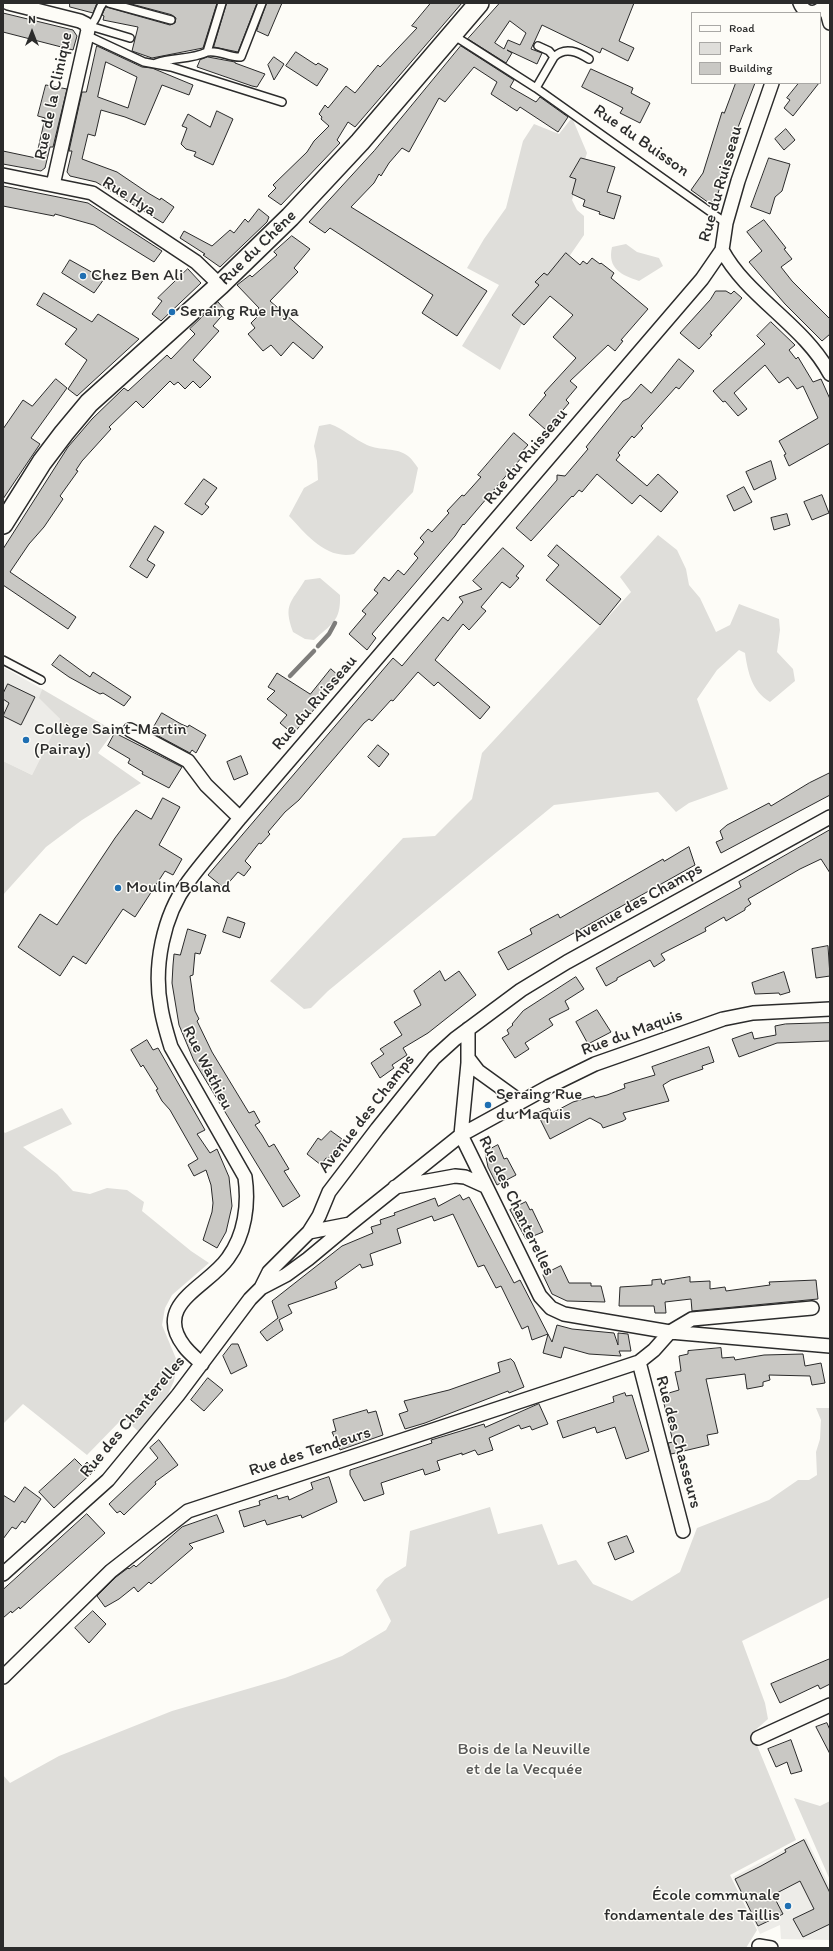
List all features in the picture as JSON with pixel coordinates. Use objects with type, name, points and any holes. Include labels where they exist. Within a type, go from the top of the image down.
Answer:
[{"type":"main road","name":"Rue du Chêne","points":[[3,524],[42,462],[84,409],[278,230],[330,176],[452,35],[476,4]]},
{"type":"street","name":"Rue de la Clinique","points":[[8,3],[80,21],[88,30],[53,185]]},
{"type":"street","points":[[794,12],[799,3],[808,12],[820,8],[830,23]]},
{"type":"street","name":"Rue du Ruisseau","points":[[240,818],[702,279],[722,250],[726,223],[745,156],[772,84]]},
{"type":"street","name":"Rue Hya","points":[[3,175],[92,193],[196,262],[220,285]]},
{"type":"street","points":[[722,250],[735,269],[808,341],[830,374]]},
{"type":"street","points":[[130,730],[188,761],[206,785],[240,818]]},
{"type":"street","name":"Avenue des Champs","points":[[309,1232],[323,1207],[329,1192],[339,1178],[434,1058],[468,1029],[521,990],[566,962],[830,817]]},
{"type":"street","name":"Rue Wathieu","points":[[202,1364],[184,1346],[176,1332],[174,1320],[176,1310],[188,1295],[205,1282],[228,1258],[242,1226],[248,1196],[245,1177],[171,1047],[160,1008],[159,965],[163,937],[172,911],[187,883],[240,818]]},
{"type":"street","name":"Rue du Maquis","points":[[460,1135],[595,1064],[723,1019],[753,1013],[830,1009]]},
{"type":"street","points":[[460,1135],[468,1058],[468,1029]]},
{"type":"street","points":[[468,1058],[478,1071],[521,1102]]},
{"type":"street","name":"Rue des Chanterelles","points":[[261,1288],[298,1267],[460,1135],[540,1296],[551,1308],[564,1314],[670,1332],[830,1346]]},
{"type":"street","points":[[396,1187],[455,1176],[465,1177],[485,1186]]},
{"type":"street","points":[[323,1207],[324,1213],[329,1221],[339,1224],[350,1224]]},
{"type":"street","name":"Rue des Chanterelles","points":[[3,1574],[108,1480],[164,1413],[250,1300],[261,1288],[269,1272],[309,1232],[350,1224]]},
{"type":"street","points":[[670,1332],[692,1319],[812,1308]]},
{"type":"street","name":"Rue des Tendeurs","points":[[3,1677],[111,1571],[188,1511],[639,1362],[654,1350],[670,1332]]},
{"type":"street","name":"Rue des Chasseurs","points":[[639,1362],[683,1531]]},
{"type":"street","points":[[758,1738],[830,1705]]},
{"type":"lane","points":[[88,30],[97,18],[103,3]]},
{"type":"lane","points":[[109,3],[171,20]]},
{"type":"lane","points":[[207,52],[222,3]]},
{"type":"lane","points":[[152,65],[171,59],[189,58],[207,52],[218,51],[236,57],[241,57],[244,54],[262,3]]},
{"type":"lane","points":[[88,30],[130,38]]},
{"type":"lane","points":[[88,30],[152,65],[171,67],[282,102]]},
{"type":"lane","name":"Rue du Buisson","points":[[452,35],[536,88],[726,223]]},
{"type":"lane","points":[[538,46],[549,51],[554,57]]},
{"type":"lane","points":[[536,88],[554,57],[558,53],[569,51],[589,59]]},
{"type":"lane","points":[[3,660],[41,680]]},
{"type":"shaded area","name":"Collège Saint-Martin (Pairay)","points":[[3,667],[42,689],[40,698],[60,719],[32,775],[3,761]]},
{"type":"shaded area","name":"École communale fondamentale des Taillis","points":[[806,1838],[830,1887],[830,1940],[781,1939],[780,1925],[760,1934],[733,1877]]},
{"type":"green space","points":[[571,119],[573,120],[587,153],[572,200],[577,210],[584,216],[584,235],[564,264],[531,304],[500,370],[462,346],[499,285],[467,268],[484,239],[506,208],[523,141],[534,124],[559,134]]},
{"type":"green space","points":[[626,244],[637,252],[659,258],[663,266],[639,281],[627,276],[617,270],[612,261],[611,255],[612,247]]},
{"type":"green space","points":[[330,424],[372,447],[404,453],[418,468],[413,492],[354,554],[344,555],[334,553],[317,544],[289,516],[304,488],[318,480],[317,461],[314,446],[319,426]]},
{"type":"green space","points":[[658,535],[677,550],[686,569],[689,585],[700,598],[716,632],[730,625],[739,604],[779,619],[780,630],[777,652],[793,669],[795,681],[770,702],[759,693],[755,687],[749,674],[745,653],[739,650],[717,670],[697,699],[728,789],[689,803],[676,812],[658,792],[554,805],[328,991],[311,1008],[304,1009],[270,981],[403,838],[435,836],[472,799],[482,753],[631,592],[620,577]]},
{"type":"green space","points":[[320,578],[340,595],[339,611],[334,622],[314,640],[305,639],[293,632],[289,615],[290,604],[305,580]]},
{"type":"green space","points":[[42,689],[114,731],[98,753],[141,783],[82,820],[46,847],[3,895],[3,761],[32,775],[60,719],[39,698]]},
{"type":"green space","points":[[62,1108],[72,1124],[23,1147],[57,1174],[73,1191],[90,1194],[107,1188],[127,1190],[144,1202],[142,1211],[191,1251],[209,1263],[172,1295],[165,1308],[162,1325],[177,1361],[174,1381],[168,1394],[138,1431],[123,1418],[87,1455],[23,1404],[3,1424],[3,1131],[5,1133]]},
{"type":"green space","name":"Bois de la Neuville et de la Vecquée","points":[[816,1408],[830,1408],[830,1597],[742,1641],[765,1703],[768,1719],[752,1733],[796,1840],[730,1875],[757,1930],[746,1948],[3,1948],[3,1775],[10,1783],[59,1756],[172,1711],[285,1678],[342,1656],[386,1630],[391,1621],[376,1590],[385,1579],[406,1566],[410,1531],[490,1507],[498,1534],[542,1524],[558,1565],[576,1560],[593,1584],[632,1601],[680,1572],[697,1528],[769,1500],[798,1480],[809,1480],[817,1475],[816,1452],[820,1439],[821,1420]]},
{"type":"green space","points":[[794,1798],[820,1806],[830,1801],[830,1880]]},
{"type":"building","points":[[70,3],[97,3],[93,13],[70,7]]},
{"type":"building","points":[[128,3],[217,3],[203,48],[152,58],[132,51],[138,27],[103,20],[104,16],[102,15],[105,8],[106,7],[170,25],[175,23],[176,18],[172,15]]},
{"type":"building","points":[[227,3],[257,3],[238,52],[214,47]]},
{"type":"building","points":[[267,3],[282,3],[268,36],[257,31]]},
{"type":"building","points":[[431,3],[462,3],[355,127],[348,122],[337,140],[340,143],[281,205],[268,196],[276,188],[273,185],[307,152],[314,141],[329,126],[321,119],[322,117],[319,114],[325,105],[328,108],[346,86],[355,93],[378,65],[380,67],[417,28],[412,26]]},
{"type":"building","points":[[500,3],[634,3],[619,41],[634,48],[628,61],[602,48],[600,53],[542,25],[531,49],[542,53],[537,64],[507,50],[512,53],[506,63],[468,39]],"holes":[[[510,21],[526,33],[520,45],[508,40],[504,49],[495,43]]]},
{"type":"building","points":[[3,13],[73,30],[77,36],[73,50],[3,32]]},
{"type":"building","points":[[97,46],[142,67],[152,68],[193,85],[189,95],[162,85],[145,125],[101,110],[95,136],[88,134],[82,159],[117,172],[148,193],[160,200],[161,198],[174,207],[163,223],[96,182],[70,176],[67,172],[72,151],[69,151],[82,92],[86,92]],"holes":[[[106,62],[137,77],[128,108],[98,97]]]},
{"type":"building","points":[[461,46],[514,80],[510,87],[536,102],[540,97],[568,117],[558,132],[520,107],[517,111],[491,94],[497,82],[474,67],[445,102],[439,98],[409,152],[402,148],[389,163],[381,176],[379,174],[374,183],[351,207],[487,291],[457,336],[422,313],[433,295],[330,228],[325,233],[309,222],[374,151]]},
{"type":"building","points":[[296,52],[316,65],[318,63],[328,69],[317,86],[286,66]]},
{"type":"building","points":[[208,57],[235,62],[265,74],[257,87],[252,86],[197,67],[200,60]]},
{"type":"building","points":[[274,57],[284,64],[274,80],[268,65]]},
{"type":"building","points":[[591,69],[633,88],[631,93],[650,103],[640,123],[620,113],[623,108],[582,87]]},
{"type":"building","points":[[736,84],[755,84],[737,130],[716,200],[709,203],[691,190],[703,173],[722,112],[724,113]]},
{"type":"building","points":[[798,84],[818,84],[793,116],[784,108],[790,100],[787,98]]},
{"type":"building","points":[[46,85],[67,89],[53,147],[50,147],[45,168],[41,171],[3,164],[3,151],[36,158],[45,118],[38,116]]},
{"type":"building","points":[[217,111],[233,119],[213,165],[194,156],[196,152],[186,149],[181,144],[187,128],[182,126],[188,114],[210,127]]},
{"type":"building","points":[[786,129],[795,140],[784,150],[775,139]]},
{"type":"building","points":[[581,158],[615,167],[607,192],[621,196],[614,219],[583,206],[585,200],[572,194],[576,179],[570,177]]},
{"type":"building","points":[[769,158],[790,164],[782,191],[775,197],[770,214],[751,207]]},
{"type":"building","points":[[3,186],[88,203],[162,251],[154,262],[94,225],[55,214],[54,216],[3,206]]},
{"type":"building","points":[[259,209],[269,217],[267,222],[220,267],[203,255],[205,254],[180,238],[184,231],[212,246],[230,230],[234,233],[245,219],[248,222]]},
{"type":"building","points":[[764,220],[786,248],[784,249],[792,259],[781,267],[792,281],[830,319],[830,334],[822,341],[785,304],[749,262],[762,251],[747,232]]},
{"type":"building","points":[[292,236],[310,249],[294,268],[298,272],[270,301],[323,347],[313,359],[293,342],[281,356],[271,345],[263,351],[248,334],[255,328],[251,323],[257,317],[255,314],[259,308],[237,285],[250,275],[252,277],[277,255],[274,252]]},
{"type":"building","points":[[566,253],[580,265],[583,261],[587,264],[592,258],[600,264],[601,263],[614,273],[611,278],[648,309],[621,340],[623,341],[615,351],[608,345],[570,381],[577,387],[566,400],[569,403],[546,430],[529,415],[546,395],[544,393],[576,358],[553,337],[573,315],[550,296],[524,325],[512,315],[539,285],[535,282],[544,273],[547,275]]},
{"type":"building","name":"Chez Ben Ali","points":[[70,260],[104,279],[94,293],[62,273]]},
{"type":"building","points":[[188,269],[201,283],[161,321],[152,314],[162,301],[158,298]]},
{"type":"building","points":[[716,291],[726,291],[731,294],[734,291],[742,298],[710,334],[712,335],[699,349],[680,333],[710,300]]},
{"type":"building","points":[[44,293],[92,322],[98,314],[139,339],[77,396],[68,389],[87,360],[65,344],[77,329],[37,305]]},
{"type":"building","points":[[218,302],[226,311],[213,326],[219,331],[193,360],[211,377],[200,388],[193,381],[185,389],[178,382],[174,385],[170,381],[143,408],[136,401],[109,427],[111,429],[82,461],[76,470],[78,471],[60,496],[63,499],[10,572],[76,617],[68,629],[3,585],[3,549],[68,447],[92,419],[124,388],[128,391],[167,355],[171,359],[195,334],[190,329]]},
{"type":"building","points":[[771,322],[795,345],[789,350],[796,359],[798,357],[813,382],[821,379],[830,399],[830,443],[789,466],[784,455],[786,454],[779,441],[818,418],[803,386],[797,389],[788,377],[779,383],[765,365],[734,393],[747,409],[738,416],[725,401],[723,402],[713,391],[765,344],[757,336]]},
{"type":"building","points":[[679,359],[694,371],[679,389],[676,387],[641,426],[643,428],[634,438],[632,436],[618,453],[620,455],[616,460],[647,486],[658,474],[678,492],[661,512],[640,495],[632,504],[597,474],[582,492],[579,490],[573,497],[572,496],[531,541],[516,528],[557,480],[557,475],[565,476],[588,449],[586,447],[623,401],[629,398],[641,384],[651,393]]},
{"type":"building","points":[[56,379],[67,388],[31,438],[40,444],[3,499],[3,429],[23,400],[32,406]]},
{"type":"building","points":[[514,433],[528,445],[519,455],[522,457],[464,525],[463,524],[455,536],[372,634],[376,638],[367,650],[349,634],[366,614],[362,611],[378,593],[374,590],[384,577],[389,581],[398,570],[404,575],[418,558],[414,554],[424,542],[420,538],[428,529],[432,532],[449,513],[447,511],[462,495],[464,496],[481,477],[478,475]]},
{"type":"building","points":[[771,461],[776,479],[754,490],[746,472]]},
{"type":"building","points":[[204,479],[217,488],[205,504],[209,507],[202,515],[185,504]]},
{"type":"building","points":[[744,487],[752,502],[734,511],[727,496]]},
{"type":"building","points":[[822,495],[829,513],[812,520],[804,502]]},
{"type":"building","points":[[787,514],[790,525],[774,530],[771,518]]},
{"type":"building","points":[[155,526],[164,532],[147,560],[155,565],[147,578],[130,567]]},
{"type":"building","points":[[557,545],[621,599],[600,625],[546,580],[559,565],[548,556]]},
{"type":"building","points":[[503,548],[524,566],[516,576],[519,578],[510,588],[502,582],[481,607],[486,611],[469,630],[463,624],[435,660],[490,707],[480,719],[438,682],[434,686],[418,672],[393,701],[391,700],[372,721],[369,719],[364,723],[299,800],[285,812],[268,832],[270,834],[261,844],[259,843],[245,861],[251,867],[244,876],[238,872],[224,888],[208,875],[393,658],[402,666],[443,617],[448,621],[463,602],[459,597],[482,589],[473,581]]},
{"type":"building","points":[[60,655],[90,677],[93,672],[131,697],[124,706],[103,693],[100,694],[69,677],[52,665]]},
{"type":"building","points":[[331,669],[341,678],[293,734],[280,723],[287,715],[267,699],[275,691],[268,687],[277,673],[310,694]]},
{"type":"building","points":[[8,684],[35,697],[21,725],[3,716],[9,703],[3,699],[3,694]]},
{"type":"building","points":[[162,713],[181,724],[188,727],[189,725],[206,735],[196,753],[192,750],[190,753],[151,732]]},
{"type":"building","points":[[115,733],[182,767],[169,788],[142,774],[143,772],[128,763],[130,759],[108,746]]},
{"type":"building","points":[[378,745],[389,754],[379,767],[368,757]]},
{"type":"building","points":[[241,756],[248,774],[234,780],[227,762]]},
{"type":"building","points":[[830,773],[830,795],[721,853],[716,842],[723,839],[720,831],[727,825],[769,803],[771,806],[809,783]]},
{"type":"building","name":"Moulin Boland","points":[[163,798],[180,807],[159,845],[182,859],[173,875],[165,871],[135,917],[123,909],[86,964],[73,956],[60,976],[18,947],[40,914],[57,925],[115,838],[136,810],[151,819]]},
{"type":"building","points":[[830,830],[830,873],[821,859],[800,869],[748,899],[751,904],[745,908],[745,910],[726,921],[724,917],[705,928],[706,931],[661,954],[665,960],[654,967],[650,960],[617,978],[617,980],[606,986],[596,968],[741,887],[739,882]]},
{"type":"building","points":[[689,847],[695,865],[508,970],[498,952],[532,934],[530,929],[558,914],[560,918],[663,859],[664,861]]},
{"type":"building","points":[[228,917],[245,923],[240,938],[223,932]]},
{"type":"building","points":[[188,929],[206,935],[200,954],[195,953],[193,975],[190,976],[195,1011],[199,1019],[197,1021],[212,1052],[249,1113],[254,1111],[260,1122],[255,1125],[269,1147],[274,1144],[289,1169],[284,1171],[300,1196],[283,1207],[194,1061],[179,1025],[172,983],[174,954],[180,955]]},
{"type":"building","points":[[828,946],[830,976],[816,978],[812,949]]},
{"type":"building","points":[[440,971],[445,981],[459,971],[476,995],[428,1033],[403,1048],[407,1055],[392,1065],[394,1068],[380,1078],[371,1063],[384,1054],[380,1049],[402,1035],[394,1022],[421,1005],[414,991]]},
{"type":"building","points":[[784,972],[790,992],[780,995],[779,993],[755,994],[752,983]]},
{"type":"building","points":[[576,977],[584,989],[565,1001],[569,1009],[549,1019],[553,1025],[525,1043],[529,1049],[515,1058],[502,1038],[509,1034],[507,1030],[513,1025],[512,1024],[523,1011]]},
{"type":"building","points":[[597,1010],[611,1032],[588,1044],[576,1022]]},
{"type":"building","points":[[830,1023],[830,1041],[777,1043],[739,1057],[732,1039],[752,1032],[754,1039],[776,1035],[775,1026],[785,1024]]},
{"type":"building","points":[[147,1040],[153,1050],[158,1048],[205,1130],[197,1134],[210,1153],[217,1149],[229,1177],[232,1206],[226,1232],[217,1248],[203,1240],[212,1212],[213,1203],[211,1185],[206,1170],[194,1176],[188,1165],[198,1159],[170,1110],[162,1101],[156,1090],[158,1089],[143,1065],[141,1067],[131,1050]]},
{"type":"building","points":[[709,1047],[714,1062],[702,1066],[703,1069],[671,1080],[663,1085],[669,1101],[623,1113],[626,1119],[623,1121],[603,1128],[601,1124],[590,1118],[550,1139],[537,1113],[549,1108],[552,1113],[573,1102],[594,1096],[595,1098],[607,1095],[625,1088],[624,1084],[655,1075],[652,1067]]},
{"type":"building","points":[[331,1131],[342,1139],[328,1159],[326,1158],[321,1165],[307,1154],[318,1138],[321,1140]]},
{"type":"building","points":[[498,1145],[504,1159],[507,1158],[516,1175],[497,1185],[488,1167],[485,1152]]},
{"type":"building","points":[[460,1195],[463,1200],[469,1197],[514,1283],[520,1280],[548,1334],[532,1340],[528,1326],[522,1329],[501,1286],[496,1288],[484,1265],[478,1267],[453,1214],[434,1221],[432,1216],[397,1229],[401,1243],[370,1254],[373,1265],[362,1268],[360,1264],[335,1282],[337,1288],[288,1305],[292,1313],[279,1320],[283,1330],[267,1341],[260,1332],[278,1318],[272,1301],[342,1246],[373,1233],[371,1227],[381,1224],[380,1220],[395,1215],[394,1213],[435,1198],[438,1206]]},
{"type":"building","points":[[526,1202],[530,1210],[532,1209],[543,1232],[526,1239],[510,1210]]},
{"type":"building","points":[[561,1266],[569,1283],[591,1283],[591,1286],[601,1286],[605,1302],[567,1301],[552,1294],[543,1275]]},
{"type":"building","points":[[690,1277],[690,1282],[710,1281],[710,1289],[725,1287],[726,1291],[770,1285],[769,1282],[816,1280],[818,1299],[692,1311],[691,1299],[665,1302],[666,1313],[655,1313],[654,1306],[619,1306],[620,1287],[652,1285],[652,1280],[661,1279],[662,1284],[665,1284],[665,1281]]},
{"type":"building","points":[[557,1325],[572,1329],[614,1333],[618,1345],[618,1333],[628,1334],[631,1351],[619,1351],[621,1356],[589,1354],[564,1347],[561,1358],[543,1353],[548,1334],[552,1342]]},
{"type":"building","points":[[232,1344],[238,1344],[247,1366],[231,1374],[223,1356]]},
{"type":"building","points":[[721,1348],[722,1358],[734,1357],[735,1360],[764,1355],[803,1354],[805,1366],[821,1363],[825,1383],[812,1385],[810,1376],[769,1375],[770,1380],[763,1382],[763,1386],[747,1389],[745,1374],[706,1379],[718,1433],[707,1435],[709,1445],[671,1454],[668,1443],[673,1442],[662,1395],[679,1390],[675,1372],[681,1371],[679,1356],[688,1354],[688,1351]]},
{"type":"building","points":[[511,1359],[514,1362],[524,1387],[509,1393],[508,1391],[425,1423],[405,1429],[399,1414],[408,1411],[404,1401],[449,1390],[500,1372],[498,1363]]},
{"type":"building","points":[[208,1378],[223,1390],[204,1411],[191,1400]]},
{"type":"building","points":[[625,1393],[626,1396],[632,1395],[649,1451],[626,1459],[615,1427],[597,1433],[595,1427],[563,1438],[557,1421],[614,1402],[613,1397]]},
{"type":"building","points":[[539,1404],[548,1424],[532,1430],[530,1426],[521,1429],[519,1425],[489,1438],[493,1450],[478,1455],[475,1450],[462,1455],[462,1453],[437,1461],[440,1470],[425,1475],[423,1469],[381,1483],[384,1494],[364,1501],[350,1475],[350,1470],[432,1443],[431,1440],[484,1424],[485,1427]]},
{"type":"building","points":[[367,1410],[368,1413],[376,1411],[383,1435],[340,1450],[332,1432],[336,1431],[333,1420]]},
{"type":"building","points":[[159,1440],[178,1465],[155,1482],[156,1484],[124,1515],[120,1511],[117,1513],[109,1504],[158,1458],[150,1448]]},
{"type":"building","points":[[75,1459],[83,1467],[87,1462],[95,1470],[54,1508],[39,1492]]},
{"type":"building","points":[[329,1477],[337,1502],[302,1518],[301,1515],[267,1525],[265,1520],[244,1527],[239,1511],[260,1505],[259,1501],[277,1495],[278,1499],[288,1496],[289,1500],[313,1489],[311,1483]]},
{"type":"building","points":[[25,1487],[41,1499],[25,1523],[22,1521],[16,1529],[12,1527],[3,1539],[3,1495],[14,1502]]},
{"type":"building","points":[[87,1514],[105,1533],[20,1609],[19,1607],[12,1613],[11,1611],[3,1618],[3,1590]]},
{"type":"building","points":[[217,1515],[224,1532],[189,1544],[193,1548],[151,1584],[149,1582],[138,1592],[134,1587],[119,1599],[105,1607],[97,1596],[116,1577],[134,1565],[136,1567],[182,1527]]},
{"type":"building","points":[[627,1536],[634,1552],[615,1560],[608,1543]]},
{"type":"building","points":[[93,1611],[106,1624],[89,1643],[75,1628]]},
{"type":"building","points":[[830,1659],[830,1684],[820,1689],[818,1685],[780,1703],[771,1684]]},
{"type":"building","points":[[827,1723],[830,1730],[830,1754],[816,1727]]},
{"type":"building","points":[[791,1740],[802,1771],[791,1774],[787,1762],[776,1767],[768,1749]]},
{"type":"building","name":"École communale fondamentale des Taillis","points":[[804,1840],[830,1893],[830,1924],[803,1937],[793,1919],[814,1909],[800,1881],[773,1895],[783,1914],[758,1926],[735,1879],[786,1852],[785,1850]]},
{"type":"waterway","points":[[318,646],[329,634],[335,623]]},
{"type":"waterway","points":[[290,676],[314,651]]},
{"type":"place","name":"Chez Ben Ali","points":[[83,276]]},
{"type":"place","name":"Seraing Rue Hya","points":[[172,312]]},
{"type":"place","name":"Collège Saint-Martin (Pairay)","points":[[26,740]]},
{"type":"place","name":"Moulin Boland","points":[[118,888]]},
{"type":"place","name":"Seraing Rue du Maquis","points":[[488,1105]]},
{"type":"place","name":"École communale fondamentale des Taillis","points":[[788,1906]]}]
